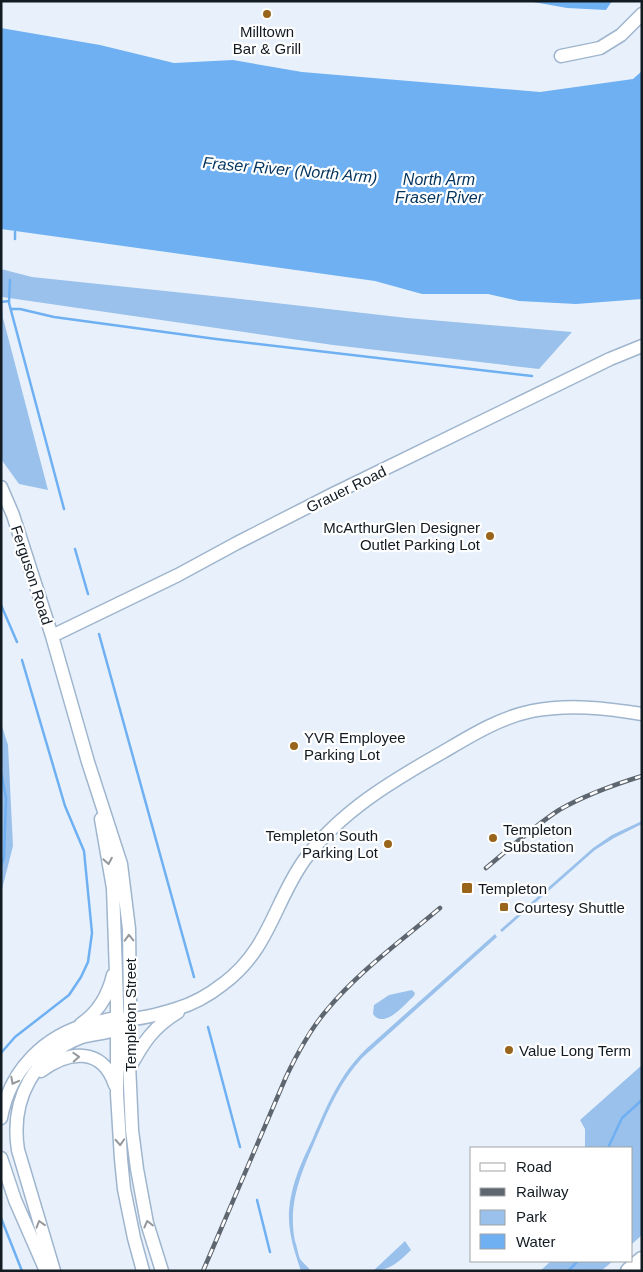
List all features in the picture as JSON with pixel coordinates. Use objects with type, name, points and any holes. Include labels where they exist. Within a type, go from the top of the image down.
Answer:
[{"type":"street","points":[[561,56],[592,51],[608,44],[642,14]]},
{"type":"street","name":"Grauer Road","points":[[52,636],[178,575],[236,543],[342,490],[610,359],[642,346]]},
{"type":"street","name":"Ferguson Road","points":[[1,487],[13,515],[52,636]]},
{"type":"street","name":"Templeton Street","points":[[52,636],[88,762],[121,864],[129,929],[120,1023],[117,1094],[124,1189],[143,1271]]},
{"type":"street","points":[[129,1069],[151,1032],[167,1018],[225,983],[256,950],[296,874],[310,853],[328,832],[364,800],[403,774],[483,728],[520,714],[571,706],[642,714]]},
{"type":"street","name":"Templeton Street","points":[[88,762],[113,888],[120,1023],[128,1040],[132,1130],[138,1178],[147,1223],[162,1271]]},
{"type":"street","points":[[1,1118],[10,1089],[37,1051],[51,1040],[76,1028],[90,1018],[104,1001],[111,984],[116,948]]},
{"type":"street","points":[[54,1271],[18,1150],[18,1120],[28,1080],[37,1068],[61,1046],[120,1023],[177,1009],[193,1003]]},
{"type":"street","points":[[76,1028],[120,1023]]},
{"type":"street","points":[[24,1093],[30,1081],[42,1070],[74,1055],[91,1058],[104,1066],[110,1075],[117,1094]]},
{"type":"street","points":[[1,1158],[15,1200],[46,1271]]},
{"type":"green space","points":[[1,269],[32,277],[407,318],[572,332],[539,369],[333,345],[2,297],[3,318],[48,490],[19,484],[1,459]]},
{"type":"green space","points":[[1,723],[8,745],[13,846],[1,893]]},
{"type":"green space","points":[[642,821],[642,824],[595,850],[502,932],[500,930],[593,848],[612,835]]},
{"type":"green space","points":[[495,934],[497,937],[362,1058],[337,1094],[307,1160],[295,1199],[293,1227],[295,1241],[300,1259],[311,1271],[301,1271],[291,1234],[289,1219],[290,1201],[301,1164],[341,1079],[366,1049]]},
{"type":"green space","points":[[412,990],[415,993],[414,996],[394,1014],[383,1019],[373,1014],[374,1005],[389,995]]},
{"type":"green space","points":[[642,1065],[642,1235],[633,1243],[633,1147],[585,1147],[585,1129],[580,1120]]},
{"type":"green space","points":[[405,1241],[411,1250],[407,1254],[389,1267],[373,1271]]},
{"type":"green space","points":[[550,1262],[612,1262],[601,1271],[540,1271]]},
{"type":"water","points":[[528,1],[612,1],[606,10],[567,8]]},
{"type":"water","name":"North Arm Fraser River","points":[[1,28],[100,45],[174,63],[233,60],[302,72],[540,92],[633,79],[642,71],[642,299],[576,304],[519,301],[488,294],[422,294],[375,281],[1,229]]},
{"type":"waterway","points":[[15,232],[15,239]]},
{"type":"waterway","points":[[10,280],[9,303],[64,509]]},
{"type":"waterway","points":[[1,302],[9,301]]},
{"type":"waterway","points":[[11,309],[20,309],[54,317],[216,339],[532,376]]},
{"type":"waterway","points":[[75,549],[88,594]]},
{"type":"waterway","points":[[1,605],[17,642]]},
{"type":"waterway","points":[[99,634],[194,977]]},
{"type":"waterway","points":[[1,1053],[15,1037],[69,995],[88,962],[92,933],[84,851],[65,806],[22,660]]},
{"type":"waterway","points":[[1,772],[6,798],[4,858],[1,866]]},
{"type":"waterway","points":[[208,1027],[240,1147]]},
{"type":"waterway","points":[[608,1147],[622,1118],[642,1100]]},
{"type":"waterway","points":[[257,1200],[270,1252]]},
{"type":"waterway","points":[[1,1218],[22,1271]]},
{"type":"waterway","points":[[568,1271],[577,1262]]},
{"type":"railway","points":[[486,868],[559,810],[599,791],[642,776]]},
{"type":"railway","points":[[203,1271],[286,1077],[309,1035],[326,1011],[352,983],[380,957],[440,908]]},
{"type":"place","name":"Milltown Bar & Grill","points":[[267,14]]},
{"type":"place","name":"McArthurGlen Designer Outlet Parking Lot","points":[[490,536]]},
{"type":"place","name":"YVR Employee Parking Lot","points":[[294,746]]},
{"type":"place","name":"Templeton Substation","points":[[493,838]]},
{"type":"place","name":"Templeton South Parking Lot","points":[[388,844]]},
{"type":"place","name":"Templeton","points":[[467,888]]},
{"type":"place","name":"Courtesy Shuttle","points":[[504,907]]},
{"type":"place","name":"Value Long Term","points":[[509,1050]]},
{"type":"water label","name":"Fraser River (North Arm)","points":[[290,170]]}]
